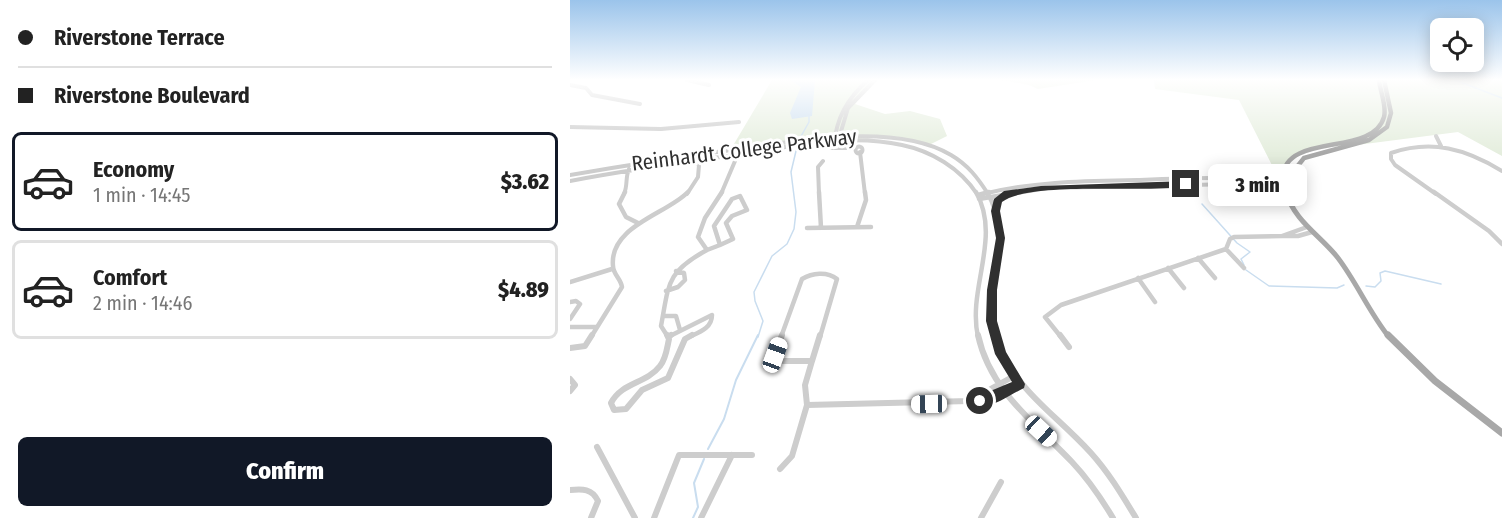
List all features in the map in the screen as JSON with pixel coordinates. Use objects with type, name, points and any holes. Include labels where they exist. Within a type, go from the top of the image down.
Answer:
[{"type":"main road","points":[[1285,182],[1301,160],[1356,140],[1377,129],[1384,114],[1383,104]]},
{"type":"main road","points":[[1257,180],[1277,177],[1297,156],[1317,147],[1367,141],[1384,131],[1391,118],[1389,104]]},
{"type":"main road","points":[[1283,172],[1291,206]]},
{"type":"main road","points":[[1257,180],[1274,188],[1338,259],[1370,312],[1395,342],[1432,378],[1502,433]]},
{"type":"street","points":[[813,142],[829,134],[837,125],[845,104]]},
{"type":"street","points":[[837,139],[851,104]]},
{"type":"street","points":[[570,127],[661,129],[739,122]]},
{"type":"street","points":[[842,124],[846,133],[869,135]]},
{"type":"street","points":[[836,148],[837,125]]},
{"type":"street","name":"Reinhardt College Parkway","points":[[570,181],[646,167],[869,135],[897,138],[932,147],[961,163],[981,182],[996,211],[1000,238],[992,290],[991,315],[998,347],[1014,376],[1036,403],[1104,467],[1136,518]]},
{"type":"street","points":[[1436,136],[1441,146]]},
{"type":"street","name":"Reinhardt College Parkway","points":[[837,139],[885,142],[925,152],[960,173],[979,197],[984,213],[987,242],[976,297],[975,320],[983,352],[1004,393],[1027,419],[1075,465],[1099,494],[1113,518]]},
{"type":"street","points":[[813,142],[836,148],[858,150],[866,200],[857,227]]},
{"type":"street","name":"Reinhardt College Parkway","points":[[570,175],[740,148],[813,142]]},
{"type":"street","points":[[1502,171],[1473,154],[1441,146],[1421,146],[1391,153],[1391,159],[1406,174],[1489,231],[1502,244]]},
{"type":"street","points":[[707,250],[698,237],[700,227],[727,182],[740,148]]},
{"type":"street","points":[[570,348],[585,346],[622,285],[612,269],[618,246],[638,223],[683,198],[697,179],[698,164],[687,161]]},
{"type":"street","points":[[821,228],[818,167],[823,161]]},
{"type":"street","points":[[630,164],[626,178],[627,187],[619,204],[626,217],[638,223]]},
{"type":"street","points":[[626,178],[646,167]]},
{"type":"street","points":[[586,178],[619,174],[626,178]]},
{"type":"street","points":[[981,182],[990,188],[1053,182],[1257,180],[1285,182]]},
{"type":"street","points":[[979,197],[1062,187],[1257,180]]},
{"type":"street","points":[[989,195],[1011,187]]},
{"type":"street","points":[[996,211],[998,201],[1007,193]]},
{"type":"street","points":[[668,337],[712,315],[712,321],[707,328],[685,339],[668,378],[642,390],[626,409],[614,410],[611,403],[618,391],[662,365],[667,351],[668,337],[661,326],[666,291],[676,271],[689,260],[733,239],[726,223],[732,216],[747,210],[740,196],[732,199],[714,226],[720,245]]},
{"type":"street","points":[[807,228],[871,227]]},
{"type":"street","points":[[1226,249],[1230,239],[1234,237],[1282,236],[1310,230]]},
{"type":"street","points":[[1069,347],[1045,317],[1061,305],[1226,249]]},
{"type":"street","points":[[1226,249],[1244,268]]},
{"type":"street","points":[[1198,258],[1215,278]]},
{"type":"street","points":[[1168,268],[1184,288]]},
{"type":"street","points":[[570,282],[612,269]]},
{"type":"street","points":[[666,291],[684,282],[684,273],[676,271]]},
{"type":"street","points":[[780,469],[792,456],[807,405],[806,385],[837,279],[832,275],[811,274],[802,279],[775,355],[780,361],[813,361]]},
{"type":"street","points":[[1138,278],[1155,302]]},
{"type":"street","points":[[570,302],[576,300],[580,304],[570,319]]},
{"type":"street","points":[[663,316],[676,316],[680,330]]},
{"type":"street","points":[[570,333],[572,327],[597,327]]},
{"type":"street","points":[[807,405],[950,404],[969,400],[1014,376]]},
{"type":"street","points":[[570,379],[575,385],[570,391]]},
{"type":"street","points":[[969,400],[980,401],[1004,393],[1020,384]]},
{"type":"street","points":[[597,447],[635,518]]},
{"type":"street","points":[[654,518],[679,455],[752,454]]},
{"type":"street","points":[[701,518],[732,455]]},
{"type":"street","points":[[981,518],[1001,482]]},
{"type":"street","points":[[570,490],[587,489],[595,494],[598,501],[591,518]]},
{"type":"green space","points":[[758,104],[856,104],[885,114],[910,111],[940,119],[947,136],[927,146],[901,138],[870,138],[816,142],[728,154]]},
{"type":"green space","points":[[1241,104],[1502,104],[1502,156],[1458,132],[1325,147],[1301,154],[1290,162],[1279,179]]},
{"type":"water","points":[[794,104],[813,104],[812,116],[792,119],[790,113]]},
{"type":"waterway","points":[[800,138],[809,122],[809,115]]},
{"type":"waterway","points":[[758,337],[763,321],[754,292],[772,256],[787,244],[794,229],[796,212],[791,172],[796,151]]},
{"type":"waterway","points":[[1202,204],[1237,243],[1250,252],[1241,259],[1244,265]]},
{"type":"waterway","points":[[1246,270],[1269,286],[1337,288],[1344,285]]},
{"type":"waterway","points":[[1366,286],[1375,287],[1381,281],[1380,273],[1385,271],[1441,284]]},
{"type":"waterway","points":[[708,449],[724,419],[736,380],[758,335]]},
{"type":"waterway","points":[[693,518],[698,507],[694,483],[704,459]]},
{"type":"route","points":[[980,401],[991,399],[1020,384],[1001,354],[994,334],[990,309],[1000,249],[996,211],[1000,198],[1007,193],[1062,187],[1186,184]]}]
